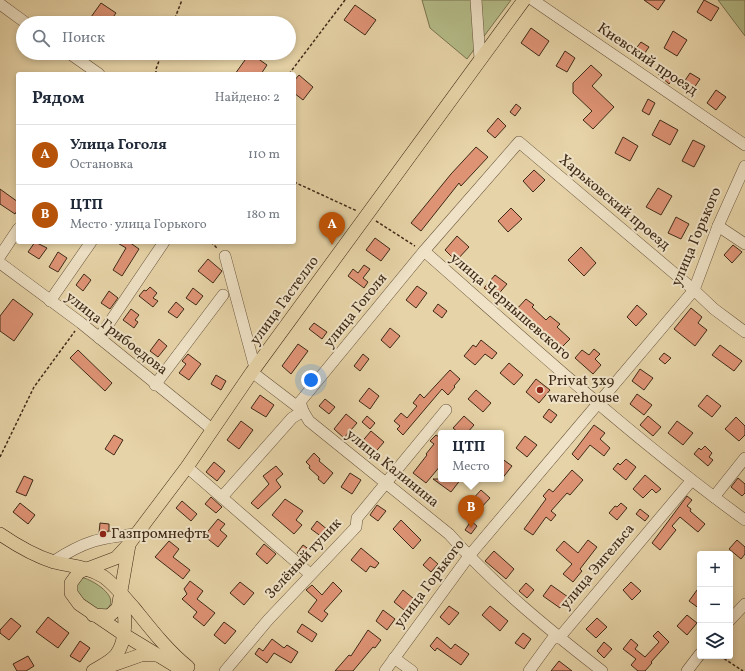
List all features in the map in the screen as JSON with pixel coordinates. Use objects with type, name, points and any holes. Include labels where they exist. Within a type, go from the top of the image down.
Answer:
[{"type":"main road","name":"улица Гастелло","points":[[85,568],[116,558],[132,539],[187,467],[254,370],[524,0]]},
{"type":"main road","points":[[0,534],[18,546],[54,562],[85,568],[103,577],[121,594],[166,646],[192,671]]},
{"type":"main road","name":"улица Гастелло","points":[[121,594],[132,539]]},
{"type":"main road","points":[[85,568],[75,576],[71,583],[71,593],[79,604],[93,615],[184,671]]},
{"type":"main road","points":[[93,615],[109,616],[114,613],[118,608],[121,594]]},
{"type":"main road","points":[[95,671],[115,656],[121,646],[125,614],[121,594]]},
{"type":"main road","points":[[95,671],[141,655],[157,655]]},
{"type":"street","points":[[476,0],[480,59]]},
{"type":"street","name":"Киевский проезд","points":[[533,0],[745,145]]},
{"type":"street","points":[[0,4],[16,16]]},
{"type":"street","points":[[79,60],[96,72]]},
{"type":"street","name":"улица Гоголя","points":[[304,411],[300,402],[424,251],[519,142]]},
{"type":"street","name":"Харьковский проезд","points":[[519,142],[694,290],[714,309],[745,332]]},
{"type":"street","name":"улица Горького","points":[[385,671],[469,556],[694,290],[718,226],[745,166]]},
{"type":"street","points":[[718,226],[745,244]]},
{"type":"street","points":[[0,256],[16,232]]},
{"type":"street","points":[[50,301],[90,244]]},
{"type":"street","points":[[99,338],[163,244]]},
{"type":"street","name":"улица Чернышевского","points":[[424,251],[598,405],[691,481],[745,520]]},
{"type":"street","points":[[225,256],[254,370]]},
{"type":"street","name":"улица Грибоедова","points":[[0,263],[81,323],[213,430]]},
{"type":"street","points":[[155,384],[223,295]]},
{"type":"street","name":"улица Калинина","points":[[254,370],[304,411],[309,421],[449,534],[469,556],[559,638],[602,671]]},
{"type":"street","name":"Зелёный тупик","points":[[225,671],[252,638],[310,574],[323,563],[356,527],[357,518],[446,410]]},
{"type":"street","points":[[222,497],[292,418],[304,411]]},
{"type":"street","points":[[714,497],[745,458]]},
{"type":"street","points":[[187,467],[310,574]]},
{"type":"street","name":"улица Энгельса","points":[[529,671],[553,638],[559,638],[691,481]]},
{"type":"street","points":[[54,562],[75,548],[98,539],[132,539]]},
{"type":"street","points":[[733,617],[745,604]]},
{"type":"street","points":[[394,658],[412,671]]},
{"type":"street","points":[[687,671],[697,658]]},
{"type":"path","points":[[176,16],[182,0]]},
{"type":"path","points":[[291,72],[346,0]]},
{"type":"path","points":[[156,72],[159,60]]},
{"type":"path","points":[[296,183],[367,216],[424,251]]},
{"type":"path","points":[[0,457],[34,387],[81,323]]},
{"type":"path","points":[[725,659],[743,671]]},
{"type":"green space","points":[[422,0],[511,0],[467,59],[430,28]]},
{"type":"green space","points":[[718,0],[745,0],[745,36]]},
{"type":"green space","points":[[84,578],[96,583],[110,597],[111,603],[108,608],[102,612],[76,597],[74,586],[79,579]]},
{"type":"building","points":[[644,0],[665,0],[658,10]]},
{"type":"building","points":[[704,0],[719,8],[711,21],[697,12]]},
{"type":"building","points":[[101,3],[116,13],[114,16],[92,16]]},
{"type":"building","points":[[355,5],[376,20],[365,35],[344,20]]},
{"type":"building","points":[[531,28],[549,41],[539,56],[521,43]]},
{"type":"building","points":[[673,31],[687,40],[677,56],[664,48]]},
{"type":"building","points":[[641,42],[649,47],[642,57],[634,51]]},
{"type":"building","points":[[565,51],[575,58],[567,72],[556,66]]},
{"type":"building","points":[[245,60],[260,60],[267,65],[262,72],[236,72]]},
{"type":"building","points":[[591,65],[602,75],[592,86],[614,107],[593,129],[583,120],[592,111],[573,93],[573,83]]},
{"type":"building","points":[[664,68],[675,77],[669,84],[658,74]]},
{"type":"building","points":[[690,73],[700,79],[692,91],[682,85]]},
{"type":"building","points":[[299,75],[313,87],[303,100],[296,95],[296,79]]},
{"type":"building","points":[[716,90],[726,97],[716,110],[707,103]]},
{"type":"building","points":[[648,99],[655,103],[649,115],[642,111]]},
{"type":"building","points":[[516,104],[521,108],[515,116],[510,112]]},
{"type":"building","points":[[498,118],[506,126],[495,138],[487,131]]},
{"type":"building","points":[[660,120],[678,130],[670,145],[652,135]]},
{"type":"building","points":[[623,137],[638,146],[630,161],[615,153]]},
{"type":"building","points":[[693,140],[705,146],[694,167],[682,161]]},
{"type":"building","points":[[476,147],[488,157],[461,186],[459,183],[421,231],[411,223],[451,174]]},
{"type":"building","points":[[534,170],[545,180],[533,192],[523,181]]},
{"type":"building","points":[[658,188],[672,196],[661,215],[646,207]]},
{"type":"building","points":[[0,189],[16,201],[16,212],[15,214],[0,204]]},
{"type":"building","points":[[511,208],[522,219],[508,232],[498,221]]},
{"type":"building","points":[[676,217],[689,224],[681,239],[668,233]]},
{"type":"building","points":[[457,236],[469,247],[456,261],[445,250]]},
{"type":"building","points":[[375,238],[390,249],[381,261],[366,250]]},
{"type":"building","points":[[34,244],[39,244],[47,248],[39,259],[28,252]]},
{"type":"building","points":[[119,244],[132,244],[139,249],[122,276],[113,270],[126,248]]},
{"type":"building","points":[[733,245],[742,252],[732,263],[724,255]]},
{"type":"building","points":[[581,247],[596,263],[584,276],[568,260]]},
{"type":"building","points":[[58,252],[67,258],[58,272],[49,267]]},
{"type":"building","points":[[208,259],[222,271],[213,283],[198,271]]},
{"type":"building","points":[[364,265],[370,269],[363,278],[368,282],[364,288],[348,276],[353,269],[358,273]]},
{"type":"building","points":[[84,274],[91,280],[83,291],[76,285]]},
{"type":"building","points":[[495,275],[507,284],[496,297],[484,288]]},
{"type":"building","points":[[417,286],[427,293],[416,308],[406,300]]},
{"type":"building","points":[[150,287],[157,293],[153,298],[158,301],[153,307],[139,296],[144,290],[146,291]]},
{"type":"building","points":[[193,288],[203,296],[196,305],[186,298]]},
{"type":"building","points":[[109,291],[118,298],[110,309],[101,303]]},
{"type":"building","points":[[13,299],[33,314],[14,341],[0,331],[0,316]]},
{"type":"building","points":[[526,299],[534,305],[532,307],[546,320],[550,316],[560,324],[557,327],[570,339],[561,348],[548,337],[546,340],[531,330],[526,325],[528,323],[515,311]]},
{"type":"building","points":[[176,302],[184,309],[177,318],[168,312]]},
{"type":"building","points":[[438,304],[447,311],[442,318],[433,311]]},
{"type":"building","points":[[637,305],[647,314],[636,326],[627,317]]},
{"type":"building","points":[[691,308],[702,317],[698,323],[707,330],[695,346],[674,329]]},
{"type":"building","points":[[131,309],[139,315],[135,320],[138,322],[134,328],[123,320]]},
{"type":"building","points":[[314,323],[327,332],[322,339],[309,329]]},
{"type":"building","points":[[390,328],[400,336],[390,348],[381,340]]},
{"type":"building","points":[[159,339],[167,346],[158,357],[150,351]]},
{"type":"building","points":[[481,340],[497,353],[492,359],[485,354],[475,365],[464,356],[473,345],[476,347]]},
{"type":"building","points":[[298,344],[308,351],[291,374],[282,366]]},
{"type":"building","points":[[720,345],[742,361],[734,371],[712,355]]},
{"type":"building","points":[[594,349],[600,354],[595,359],[601,365],[593,374],[575,358],[582,350],[589,355]]},
{"type":"building","points":[[78,350],[112,383],[105,391],[70,358]]},
{"type":"building","points":[[664,353],[671,358],[665,364],[659,359]]},
{"type":"building","points":[[188,354],[201,364],[189,380],[179,373],[186,364],[182,361]]},
{"type":"building","points":[[363,354],[369,359],[360,371],[354,366]]},
{"type":"building","points":[[509,363],[523,375],[514,385],[500,373]]},
{"type":"building","points":[[640,369],[653,378],[644,390],[632,381]]},
{"type":"building","points":[[450,370],[460,379],[454,386],[455,387],[448,395],[442,389],[403,435],[397,429],[400,426],[394,421],[401,413],[407,418],[417,406],[413,403],[420,394],[424,398]]},
{"type":"building","points":[[216,375],[226,381],[221,390],[211,384]]},
{"type":"building","points":[[536,379],[550,390],[539,403],[526,392]]},
{"type":"building","points":[[369,388],[379,396],[370,409],[359,401]]},
{"type":"building","points":[[476,390],[491,403],[483,412],[468,399]]},
{"type":"building","points":[[637,394],[652,405],[644,415],[630,404]]},
{"type":"building","points":[[260,395],[274,405],[266,417],[251,408]]},
{"type":"building","points":[[707,395],[721,406],[712,417],[698,406]]},
{"type":"building","points":[[325,399],[335,407],[329,414],[319,406]]},
{"type":"building","points":[[549,409],[557,415],[551,423],[543,417]]},
{"type":"building","points":[[346,414],[357,423],[344,438],[334,429]]},
{"type":"building","points":[[367,416],[375,423],[370,429],[362,422]]},
{"type":"building","points":[[464,416],[474,425],[470,430],[455,430],[453,428]]},
{"type":"building","points":[[648,416],[661,427],[653,436],[640,425]]},
{"type":"building","points":[[736,417],[745,426],[745,435],[739,441],[725,429]]},
{"type":"building","points":[[241,421],[253,430],[239,449],[227,440]]},
{"type":"building","points":[[677,421],[693,433],[683,445],[668,433]]},
{"type":"building","points":[[594,425],[605,433],[600,439],[610,448],[604,456],[590,445],[578,460],[572,454]]},
{"type":"building","points":[[371,431],[384,442],[372,456],[359,445]]},
{"type":"building","points":[[114,435],[123,440],[114,455],[105,449]]},
{"type":"building","points":[[436,435],[438,436],[438,469],[426,483],[413,473],[434,444],[430,441]]},
{"type":"building","points":[[525,436],[537,445],[527,457],[516,448]]},
{"type":"building","points":[[705,446],[712,453],[709,457],[713,460],[708,466],[694,454],[699,448],[701,450]]},
{"type":"building","points":[[314,453],[320,459],[319,461],[333,473],[324,484],[309,468],[310,466],[306,462]]},
{"type":"building","points":[[626,459],[636,467],[626,480],[613,469],[618,463],[620,465]]},
{"type":"building","points":[[504,460],[512,466],[504,476]]},
{"type":"building","points":[[214,462],[225,471],[217,481],[206,472]]},
{"type":"building","points":[[276,466],[283,474],[276,480],[281,487],[258,509],[251,503],[269,484],[263,476]]},
{"type":"building","points":[[572,470],[583,480],[570,495],[567,493],[551,511],[556,515],[551,521],[546,517],[533,535],[524,529],[546,499],[543,496],[549,489],[553,492]]},
{"type":"building","points":[[350,473],[361,480],[352,494],[341,487]]},
{"type":"building","points":[[645,475],[661,489],[656,493],[652,489],[643,498],[633,489]]},
{"type":"building","points":[[24,476],[33,480],[26,496],[16,492]]},
{"type":"building","points":[[738,478],[745,484],[745,493],[742,496],[731,487]]},
{"type":"building","points":[[433,479],[438,479],[438,482],[459,482],[451,492]]},
{"type":"building","points":[[481,490],[490,498],[479,510],[470,502]]},
{"type":"building","points":[[687,496],[692,500],[687,506],[691,509],[690,511],[705,524],[698,532],[680,517],[672,526],[676,530],[660,550],[652,543]]},
{"type":"building","points":[[211,497],[222,507],[216,513],[205,504]]},
{"type":"building","points":[[285,499],[303,511],[296,520],[302,525],[294,534],[272,515]]},
{"type":"building","points":[[182,501],[197,514],[191,521],[176,508]]},
{"type":"building","points":[[20,503],[35,515],[28,524],[13,512]]},
{"type":"building","points":[[621,503],[627,508],[617,520],[609,513],[615,506],[617,507]]},
{"type":"building","points":[[377,505],[386,511],[378,521],[370,515]]},
{"type":"building","points":[[640,509],[649,516],[645,521],[636,514]]},
{"type":"building","points":[[218,519],[225,524],[220,530],[227,536],[218,547],[204,536]]},
{"type":"building","points":[[401,520],[421,540],[413,549],[393,529]]},
{"type":"building","points":[[317,521],[328,530],[322,537],[311,529]]},
{"type":"building","points":[[471,521],[477,526],[471,534],[465,530]]},
{"type":"building","points":[[100,523],[109,524],[109,531],[99,533]]},
{"type":"building","points":[[588,540],[597,547],[580,569],[582,571],[573,582],[563,574],[572,564],[556,550],[564,541],[578,553]]},
{"type":"building","points":[[737,540],[745,547],[745,554],[741,559],[729,549]]},
{"type":"building","points":[[169,541],[179,549],[173,557],[190,570],[183,579],[155,557]]},
{"type":"building","points":[[264,544],[276,554],[267,564],[256,554]]},
{"type":"building","points":[[303,545],[310,550],[303,559],[297,553]]},
{"type":"building","points":[[361,548],[379,563],[375,568],[370,566],[366,572],[351,560]]},
{"type":"building","points":[[494,551],[514,569],[506,579],[485,561]]},
{"type":"building","points":[[430,557],[438,564],[431,572],[423,565]]},
{"type":"building","points":[[190,581],[203,591],[197,599],[215,613],[204,626],[193,617],[197,612],[182,599],[187,594],[184,589]]},
{"type":"building","points":[[240,582],[254,593],[244,605],[230,593]]},
{"type":"building","points":[[333,582],[342,591],[324,611],[328,614],[322,622],[308,612],[317,600],[306,590],[312,585],[322,595]]},
{"type":"building","points":[[631,582],[641,591],[632,600],[623,590]]},
{"type":"building","points":[[526,583],[534,590],[527,598],[519,591]]},
{"type":"building","points":[[551,585],[568,597],[560,608],[543,596]]},
{"type":"building","points":[[403,590],[419,603],[409,614],[394,602]]},
{"type":"building","points":[[697,590],[697,607],[689,601]]},
{"type":"building","points":[[449,606],[459,613],[449,625],[440,617]]},
{"type":"building","points":[[490,606],[508,621],[500,631],[482,615]]},
{"type":"building","points":[[383,610],[395,619],[387,630],[376,621]]},
{"type":"building","points":[[687,615],[697,623],[687,635],[677,626]]},
{"type":"building","points":[[48,617],[69,633],[58,648],[36,632]]},
{"type":"building","points":[[11,618],[21,626],[9,640],[0,633],[0,630]]},
{"type":"building","points":[[597,618],[607,627],[596,638],[586,629]]},
{"type":"building","points":[[224,622],[236,631],[225,644],[214,635]]},
{"type":"building","points":[[302,624],[317,634],[312,642],[297,632]]},
{"type":"building","points":[[368,630],[381,640],[375,648],[373,647],[353,671],[335,671],[349,655],[351,656]]},
{"type":"building","points":[[658,631],[669,642],[645,671],[638,671],[631,665],[636,659],[623,649],[631,639],[638,645],[635,649],[645,657],[659,642],[653,636]]},
{"type":"building","points":[[523,633],[531,639],[524,649],[515,643]]},
{"type":"building","points":[[437,637],[451,649],[455,644],[469,654],[461,665],[437,648],[435,651],[430,646]]},
{"type":"building","points":[[272,639],[284,648],[287,645],[298,652],[291,663],[274,653],[267,663],[255,654],[259,648],[263,651]]},
{"type":"building","points":[[80,641],[90,648],[80,662],[70,656]]},
{"type":"building","points":[[604,642],[612,649],[604,658],[597,651]]},
{"type":"building","points":[[28,656],[34,666],[26,671],[17,671],[13,664]]},
{"type":"building","points":[[559,661],[572,671],[551,671]]},
{"type":"place","name":"Улица Гоголя","points":[[332,245]]},
{"type":"place","name":"Privat 3x9 warehouse","points":[[540,390]]},
{"type":"place","name":"ЦТП","points":[[471,528]]},
{"type":"place","name":"Газпромнефть","points":[[103,534]]}]
